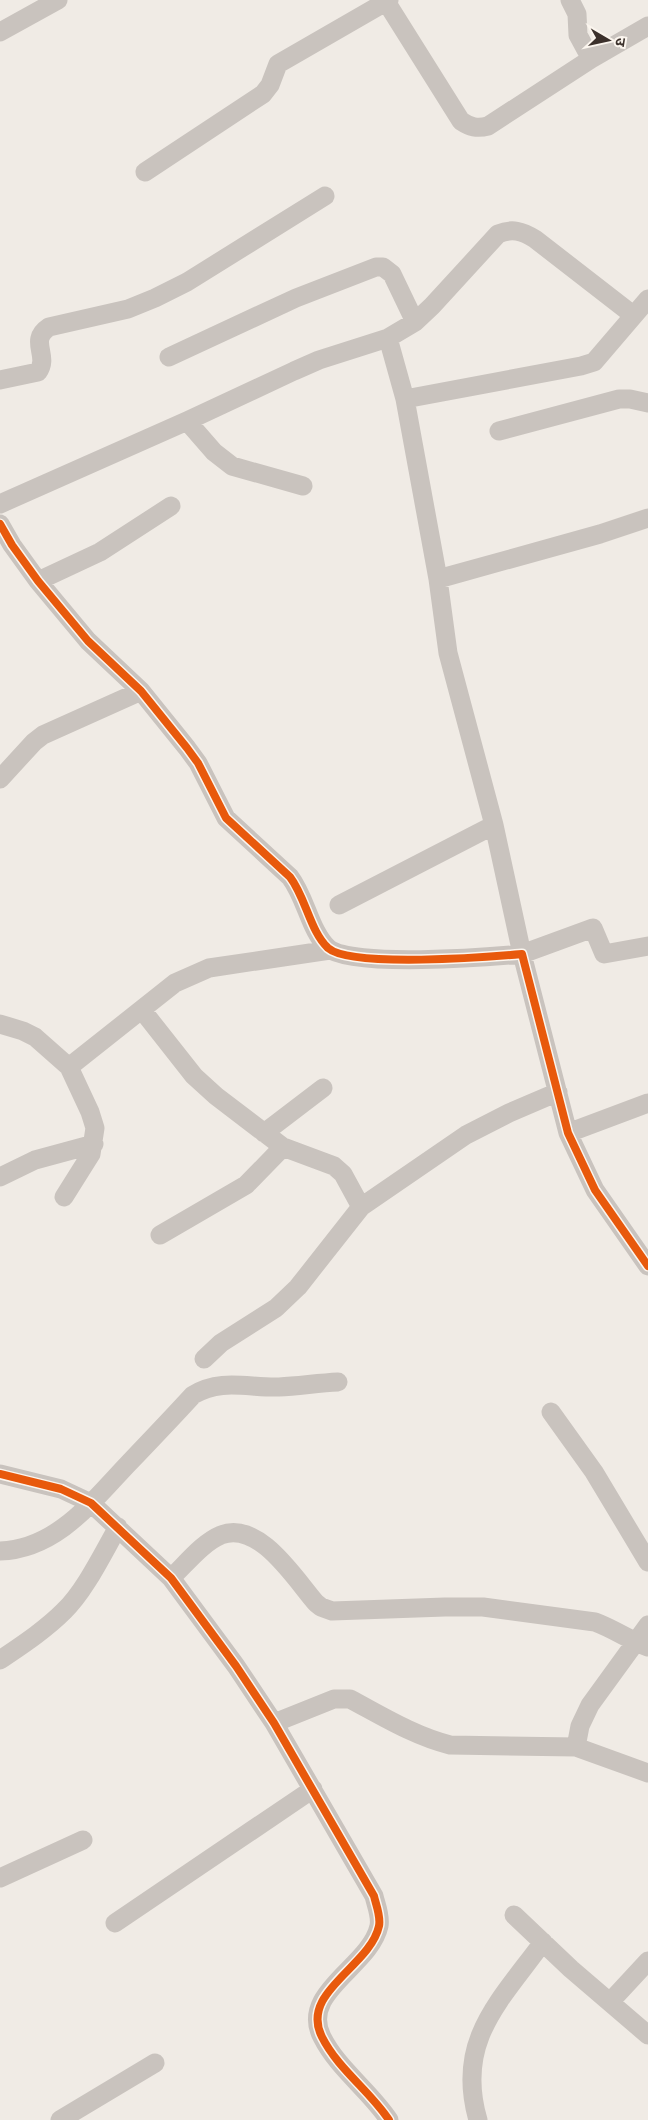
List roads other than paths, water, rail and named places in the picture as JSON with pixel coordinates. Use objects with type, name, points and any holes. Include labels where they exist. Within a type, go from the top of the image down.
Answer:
[{"type":"street","points":[[0,32],[58,0]]},
{"type":"street","points":[[145,172],[263,94],[270,85],[278,64],[387,0],[461,121],[468,126],[480,128],[488,126],[591,59],[648,26]]},
{"type":"street","points":[[570,0],[577,14],[578,35],[591,59]]},
{"type":"street","points":[[0,380],[38,372],[41,367],[42,358],[39,339],[41,332],[49,327],[128,309],[156,298],[187,282],[325,196]]},
{"type":"street","points":[[0,504],[311,364],[388,338],[415,322],[498,234],[509,229],[535,239],[633,315]]},
{"type":"street","points":[[169,357],[296,298],[376,268],[383,268],[392,274],[415,322]]},
{"type":"street","points":[[405,399],[594,362],[648,298]]},
{"type":"street","points":[[388,338],[405,399],[438,579],[448,653],[494,825],[522,954],[568,1133],[595,1190],[648,1266]]},
{"type":"street","points":[[499,431],[619,399],[630,399],[648,403]]},
{"type":"street","points":[[187,421],[214,452],[228,463],[303,486]]},
{"type":"street","points":[[38,581],[100,552],[171,506]]},
{"type":"street","points":[[438,579],[600,534],[648,518]]},
{"type":"street","points":[[0,524],[12,545],[38,581],[88,641],[141,691],[198,764],[226,818],[275,861],[298,888],[319,936],[330,950]]},
{"type":"street","points":[[0,779],[34,742],[43,735],[141,691]]},
{"type":"street","points":[[339,905],[494,825]]},
{"type":"street","points":[[69,1067],[175,983],[209,968],[330,950],[342,954],[369,958],[474,958],[522,954],[593,928],[604,954],[648,946]]},
{"type":"street","points":[[142,1010],[194,1076],[216,1096],[283,1147],[334,1166],[342,1174],[361,1207]]},
{"type":"street","points":[[0,1024],[23,1031],[35,1038],[69,1067],[90,1112],[95,1128],[91,1154],[64,1197]]},
{"type":"street","points":[[264,1133],[323,1088]]},
{"type":"street","points":[[204,1359],[221,1343],[276,1308],[298,1287],[361,1207],[466,1135],[509,1113],[558,1092]]},
{"type":"street","points":[[568,1133],[648,1104]]},
{"type":"street","points":[[0,1177],[35,1160],[94,1144]]},
{"type":"street","points":[[160,1235],[246,1185],[283,1147]]},
{"type":"street","points":[[0,1551],[32,1546],[52,1536],[66,1526],[91,1503],[192,1395],[205,1388],[228,1385],[279,1387],[338,1382]]},
{"type":"street","points":[[551,1412],[594,1472],[648,1562]]},
{"type":"street","points":[[0,1474],[61,1489],[91,1503],[118,1527],[171,1578],[236,1666],[274,1723],[374,1896],[379,1924],[370,1947],[324,1997],[318,2007],[316,2018],[322,2037],[333,2054],[381,2108],[389,2120]]},
{"type":"street","points":[[2,1656],[65,1610],[77,1595],[118,1527]]},
{"type":"street","points":[[171,1578],[205,1546],[220,1536],[230,1533],[242,1533],[257,1539],[268,1547],[321,1608],[332,1611],[483,1607],[595,1622],[607,1626],[641,1644]]},
{"type":"street","points":[[576,1747],[583,1717],[641,1644],[648,1625]]},
{"type":"street","points":[[274,1723],[343,1697],[350,1698],[435,1742],[450,1745],[576,1747],[648,1773]]},
{"type":"street","points":[[115,1923],[312,1789]]},
{"type":"street","points":[[0,1878],[83,1840]]},
{"type":"street","points":[[514,1915],[648,2035]]},
{"type":"street","points":[[478,2120],[473,2102],[472,2077],[477,2040],[484,2023],[543,1942]]},
{"type":"street","points":[[610,2002],[648,1961]]},
{"type":"street","points":[[60,2120],[155,2062]]}]
